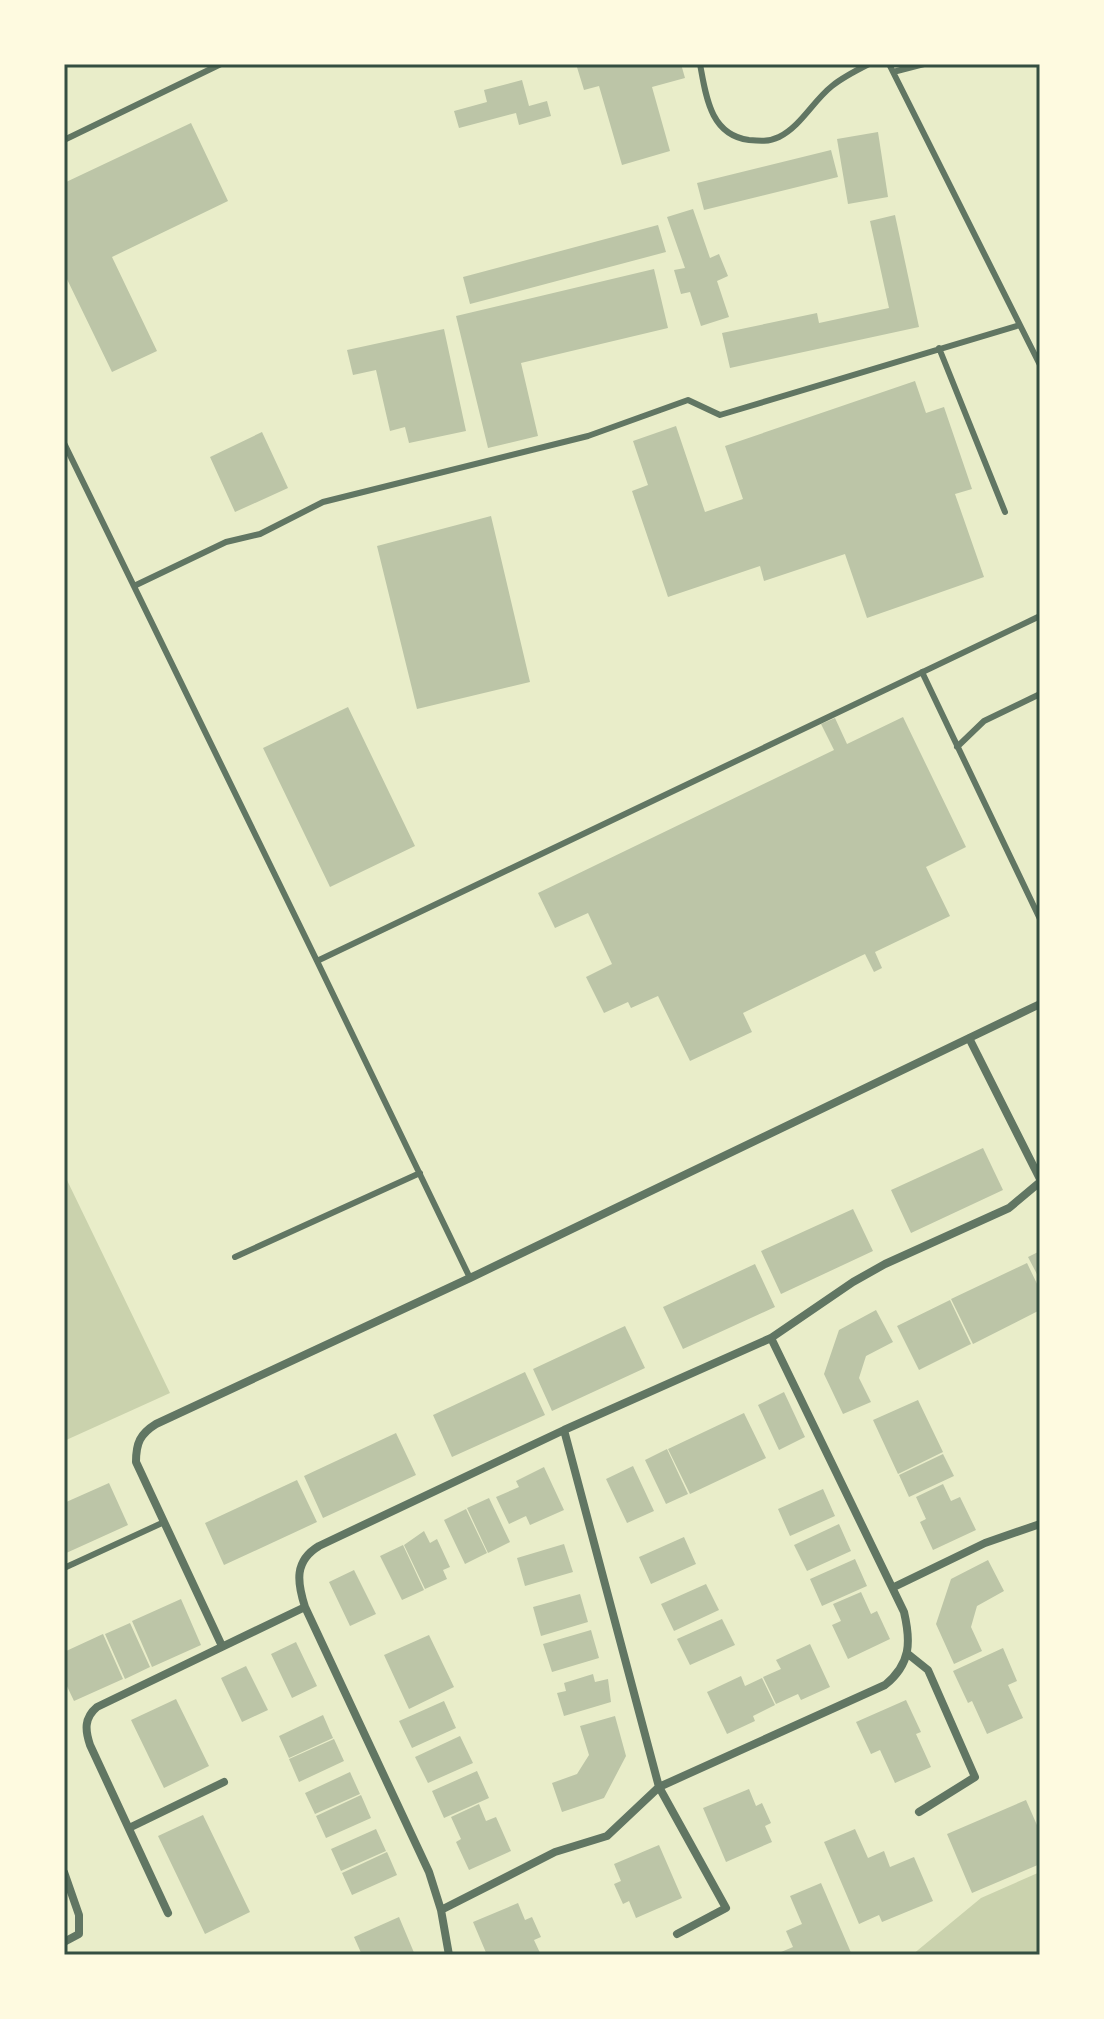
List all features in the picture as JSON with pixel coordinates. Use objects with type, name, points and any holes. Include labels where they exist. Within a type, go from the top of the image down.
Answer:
[{"type":"street","points":[[222,1646],[136,1462],[136,1446],[144,1432],[1040,1004]]},
{"type":"street","points":[[449,1955],[441,1910],[429,1872],[305,1607],[299,1574],[301,1564],[312,1550],[564,1430],[771,1338],[864,1276],[1009,1208],[1040,1180],[969,1038]]},
{"type":"street","points":[[441,1910],[555,1852],[607,1836],[659,1787],[885,1685],[900,1670],[908,1654],[908,1630],[894,1587],[771,1338]]},
{"type":"street","points":[[564,1430],[659,1787],[726,1908],[677,1934]]},
{"type":"street","points":[[894,1587],[985,1543],[1040,1524]]},
{"type":"street","points":[[168,1913],[90,1745],[86,1723],[90,1713],[305,1607]]},
{"type":"street","points":[[908,1654],[928,1670],[975,1777],[919,1812]]},
{"type":"street","points":[[129,1828],[224,1782]]},
{"type":"street","points":[[64,1872],[79,1915],[79,1934],[64,1942]]},
{"type":"lane","points":[[64,140],[221,64]]},
{"type":"lane","points":[[700,64],[707,104],[719,125],[735,138],[761,141],[778,138],[796,124],[832,86],[869,64]]},
{"type":"lane","points":[[889,64],[1040,365]]},
{"type":"lane","points":[[893,72],[924,64]]},
{"type":"lane","points":[[134,586],[226,542],[260,534],[323,502],[588,436],[688,400],[720,415],[1020,325]]},
{"type":"lane","points":[[939,348],[1005,512]]},
{"type":"lane","points":[[64,443],[470,1278]]},
{"type":"lane","points":[[317,961],[1040,616]]},
{"type":"lane","points":[[922,672],[1040,919]]},
{"type":"lane","points":[[957,747],[984,721],[1040,694]]},
{"type":"lane","points":[[235,1257],[420,1173]]},
{"type":"lane","points":[[64,1568],[162,1523]]},
{"type":"green space","points":[[64,1174],[170,1393],[64,1441]]},
{"type":"green space","points":[[1040,1872],[1040,1955],[912,1955],[981,1898]]},
{"type":"building","points":[[576,64],[681,64],[685,78],[652,87],[670,151],[622,165],[599,86],[584,90]]},
{"type":"building","points":[[522,80],[529,106],[547,101],[551,116],[519,125],[516,113],[459,128],[454,111],[487,102],[484,90]]},
{"type":"building","points":[[191,123],[228,201],[112,257],[157,351],[112,372],[64,273],[64,183]]},
{"type":"building","points":[[878,132],[888,197],[848,204],[837,139]]},
{"type":"building","points":[[831,150],[838,177],[704,210],[697,183]]},
{"type":"building","points":[[693,209],[710,258],[719,254],[728,276],[717,281],[729,317],[701,326],[690,292],[681,294],[674,270],[685,268],[667,217]]},
{"type":"building","points":[[895,215],[919,327],[730,368],[722,333],[817,313],[819,323],[889,308],[870,221]]},
{"type":"building","points":[[658,225],[666,252],[470,304],[463,277]]},
{"type":"building","points":[[654,269],[668,328],[521,363],[538,436],[488,448],[456,316]]},
{"type":"building","points":[[444,329],[466,431],[409,443],[405,427],[390,431],[376,370],[353,375],[347,350]]},
{"type":"building","points":[[915,381],[926,413],[944,407],[972,489],[955,494],[984,577],[867,618],[845,554],[764,581],[760,566],[668,597],[632,491],[648,485],[633,441],[676,426],[705,512],[743,499],[725,446]]},
{"type":"building","points":[[262,432],[288,488],[235,512],[210,457]]},
{"type":"building","points":[[491,516],[530,682],[417,709],[377,546]]},
{"type":"building","points":[[348,707],[415,846],[330,887],[263,748]]},
{"type":"building","points":[[903,717],[966,847],[926,867],[950,916],[875,952],[882,968],[874,972],[865,954],[743,1013],[752,1032],[690,1061],[658,996],[631,1008],[628,1002],[604,1013],[586,977],[612,964],[588,913],[555,928],[538,893],[834,750],[821,724],[835,718],[847,744]]},
{"type":"building","points":[[983,1148],[1003,1190],[911,1233],[891,1190]]},
{"type":"building","points":[[853,1209],[873,1251],[781,1294],[761,1251]]},
{"type":"building","points":[[1040,1251],[1040,1280],[1028,1257]]},
{"type":"building","points":[[1027,1263],[1040,1290],[1040,1310],[973,1344],[951,1299]]},
{"type":"building","points":[[755,1264],[775,1307],[683,1349],[663,1307]]},
{"type":"building","points":[[950,1300],[971,1344],[919,1370],[897,1326]]},
{"type":"building","points":[[876,1310],[893,1342],[866,1356],[859,1378],[871,1402],[843,1414],[824,1374],[839,1330]]},
{"type":"building","points":[[625,1326],[645,1368],[552,1411],[533,1369]]},
{"type":"building","points":[[525,1372],[545,1415],[452,1457],[433,1415]]},
{"type":"building","points":[[784,1392],[805,1437],[779,1450],[758,1405]]},
{"type":"building","points":[[918,1400],[943,1452],[898,1474],[873,1420]]},
{"type":"building","points":[[744,1413],[766,1458],[690,1494],[668,1449]]},
{"type":"building","points":[[396,1433],[416,1475],[323,1518],[304,1476]]},
{"type":"building","points":[[667,1449],[688,1494],[666,1504],[645,1460]]},
{"type":"building","points":[[943,1454],[954,1476],[909,1497],[899,1475]]},
{"type":"building","points":[[633,1466],[654,1511],[627,1523],[606,1479]]},
{"type":"building","points":[[544,1467],[564,1510],[530,1525],[526,1516],[509,1524],[496,1497],[519,1487],[516,1481]]},
{"type":"building","points":[[297,1480],[317,1522],[224,1565],[205,1523]]},
{"type":"building","points":[[109,1483],[128,1525],[64,1554],[64,1503]]},
{"type":"building","points":[[943,1484],[951,1501],[960,1497],[976,1530],[933,1550],[920,1522],[926,1519],[916,1497]]},
{"type":"building","points":[[823,1489],[835,1516],[790,1536],[778,1509]]},
{"type":"building","points":[[489,1498],[510,1542],[488,1553],[467,1508]]},
{"type":"building","points":[[466,1509],[487,1553],[465,1564],[444,1520]]},
{"type":"building","points":[[839,1524],[851,1551],[807,1571],[794,1545]]},
{"type":"building","points":[[424,1531],[430,1543],[437,1539],[450,1567],[443,1570],[447,1579],[425,1589],[404,1545]]},
{"type":"building","points":[[684,1537],[696,1564],[651,1584],[639,1557]]},
{"type":"building","points":[[564,1544],[573,1572],[525,1586],[517,1558]]},
{"type":"building","points":[[403,1545],[424,1590],[402,1600],[380,1556]]},
{"type":"building","points":[[855,1559],[867,1586],[822,1606],[810,1579]]},
{"type":"building","points":[[988,1560],[1004,1591],[977,1606],[971,1627],[982,1651],[954,1664],[936,1624],[951,1579]]},
{"type":"building","points":[[354,1570],[376,1614],[350,1626],[329,1582]]},
{"type":"building","points":[[706,1584],[719,1610],[674,1631],[661,1604]]},
{"type":"building","points":[[861,1592],[871,1614],[877,1611],[890,1639],[848,1659],[832,1625],[841,1621],[833,1604]]},
{"type":"building","points":[[580,1594],[588,1622],[541,1636],[533,1607]]},
{"type":"building","points":[[181,1599],[201,1645],[152,1667],[132,1621]]},
{"type":"building","points":[[722,1619],[735,1645],[690,1665],[677,1639]]},
{"type":"building","points":[[130,1623],[150,1667],[125,1679],[105,1634]]},
{"type":"building","points":[[591,1630],[599,1658],[552,1672],[543,1644]]},
{"type":"building","points":[[103,1634],[123,1679],[74,1701],[64,1680],[64,1652]]},
{"type":"building","points":[[429,1635],[454,1687],[409,1709],[384,1655]]},
{"type":"building","points":[[296,1642],[317,1686],[292,1698],[271,1654]]},
{"type":"building","points":[[810,1644],[830,1687],[801,1700],[798,1694],[776,1704],[763,1677],[781,1669],[776,1660]]},
{"type":"building","points":[[1003,1648],[1017,1681],[1008,1685],[1023,1718],[987,1734],[972,1701],[968,1703],[953,1671]]},
{"type":"building","points":[[246,1666],[268,1710],[242,1722],[221,1678]]},
{"type":"building","points":[[593,1674],[595,1682],[608,1679],[611,1702],[564,1716],[557,1693],[566,1691],[564,1683]]},
{"type":"building","points":[[741,1676],[745,1686],[762,1678],[775,1705],[753,1716],[755,1721],[727,1734],[707,1692]]},
{"type":"building","points":[[176,1699],[209,1766],[164,1788],[131,1720]]},
{"type":"building","points":[[906,1700],[921,1732],[916,1734],[931,1767],[895,1783],[880,1750],[871,1754],[856,1722]]},
{"type":"building","points":[[444,1701],[456,1728],[412,1748],[399,1721]]},
{"type":"building","points":[[323,1715],[333,1738],[289,1758],[279,1736]]},
{"type":"building","points":[[615,1716],[626,1756],[604,1798],[562,1812],[552,1783],[577,1774],[589,1755],[580,1726]]},
{"type":"building","points":[[460,1736],[473,1763],[428,1783],[415,1757]]},
{"type":"building","points":[[334,1739],[344,1761],[299,1782],[289,1759]]},
{"type":"building","points":[[477,1771],[489,1798],[444,1818],[432,1791]]},
{"type":"building","points":[[350,1772],[360,1794],[315,1814],[305,1793]]},
{"type":"building","points":[[749,1789],[756,1806],[762,1803],[771,1823],[765,1826],[772,1842],[726,1862],[703,1808]]},
{"type":"building","points":[[361,1795],[371,1818],[326,1838],[316,1816]]},
{"type":"building","points":[[1026,1800],[1040,1832],[1040,1864],[972,1893],[947,1834]]},
{"type":"building","points":[[479,1804],[486,1821],[496,1817],[511,1851],[469,1870],[456,1842],[461,1839],[451,1817]]},
{"type":"building","points":[[203,1815],[250,1912],[205,1934],[158,1836]]},
{"type":"building","points":[[376,1829],[386,1851],[341,1871],[331,1849]]},
{"type":"building","points":[[855,1829],[868,1858],[884,1851],[890,1867],[914,1857],[933,1901],[882,1922],[879,1915],[859,1924],[824,1842]]},
{"type":"building","points":[[659,1845],[682,1898],[636,1918],[629,1901],[623,1904],[614,1884],[621,1881],[614,1864]]},
{"type":"building","points":[[387,1852],[397,1875],[352,1895],[342,1873]]},
{"type":"building","points":[[821,1883],[852,1955],[774,1955],[793,1947],[786,1931],[802,1924],[790,1896]]},
{"type":"building","points":[[518,1903],[525,1920],[532,1917],[541,1937],[534,1940],[541,1955],[487,1955],[473,1922]]},
{"type":"building","points":[[399,1917],[415,1955],[362,1955],[354,1937]]}]
